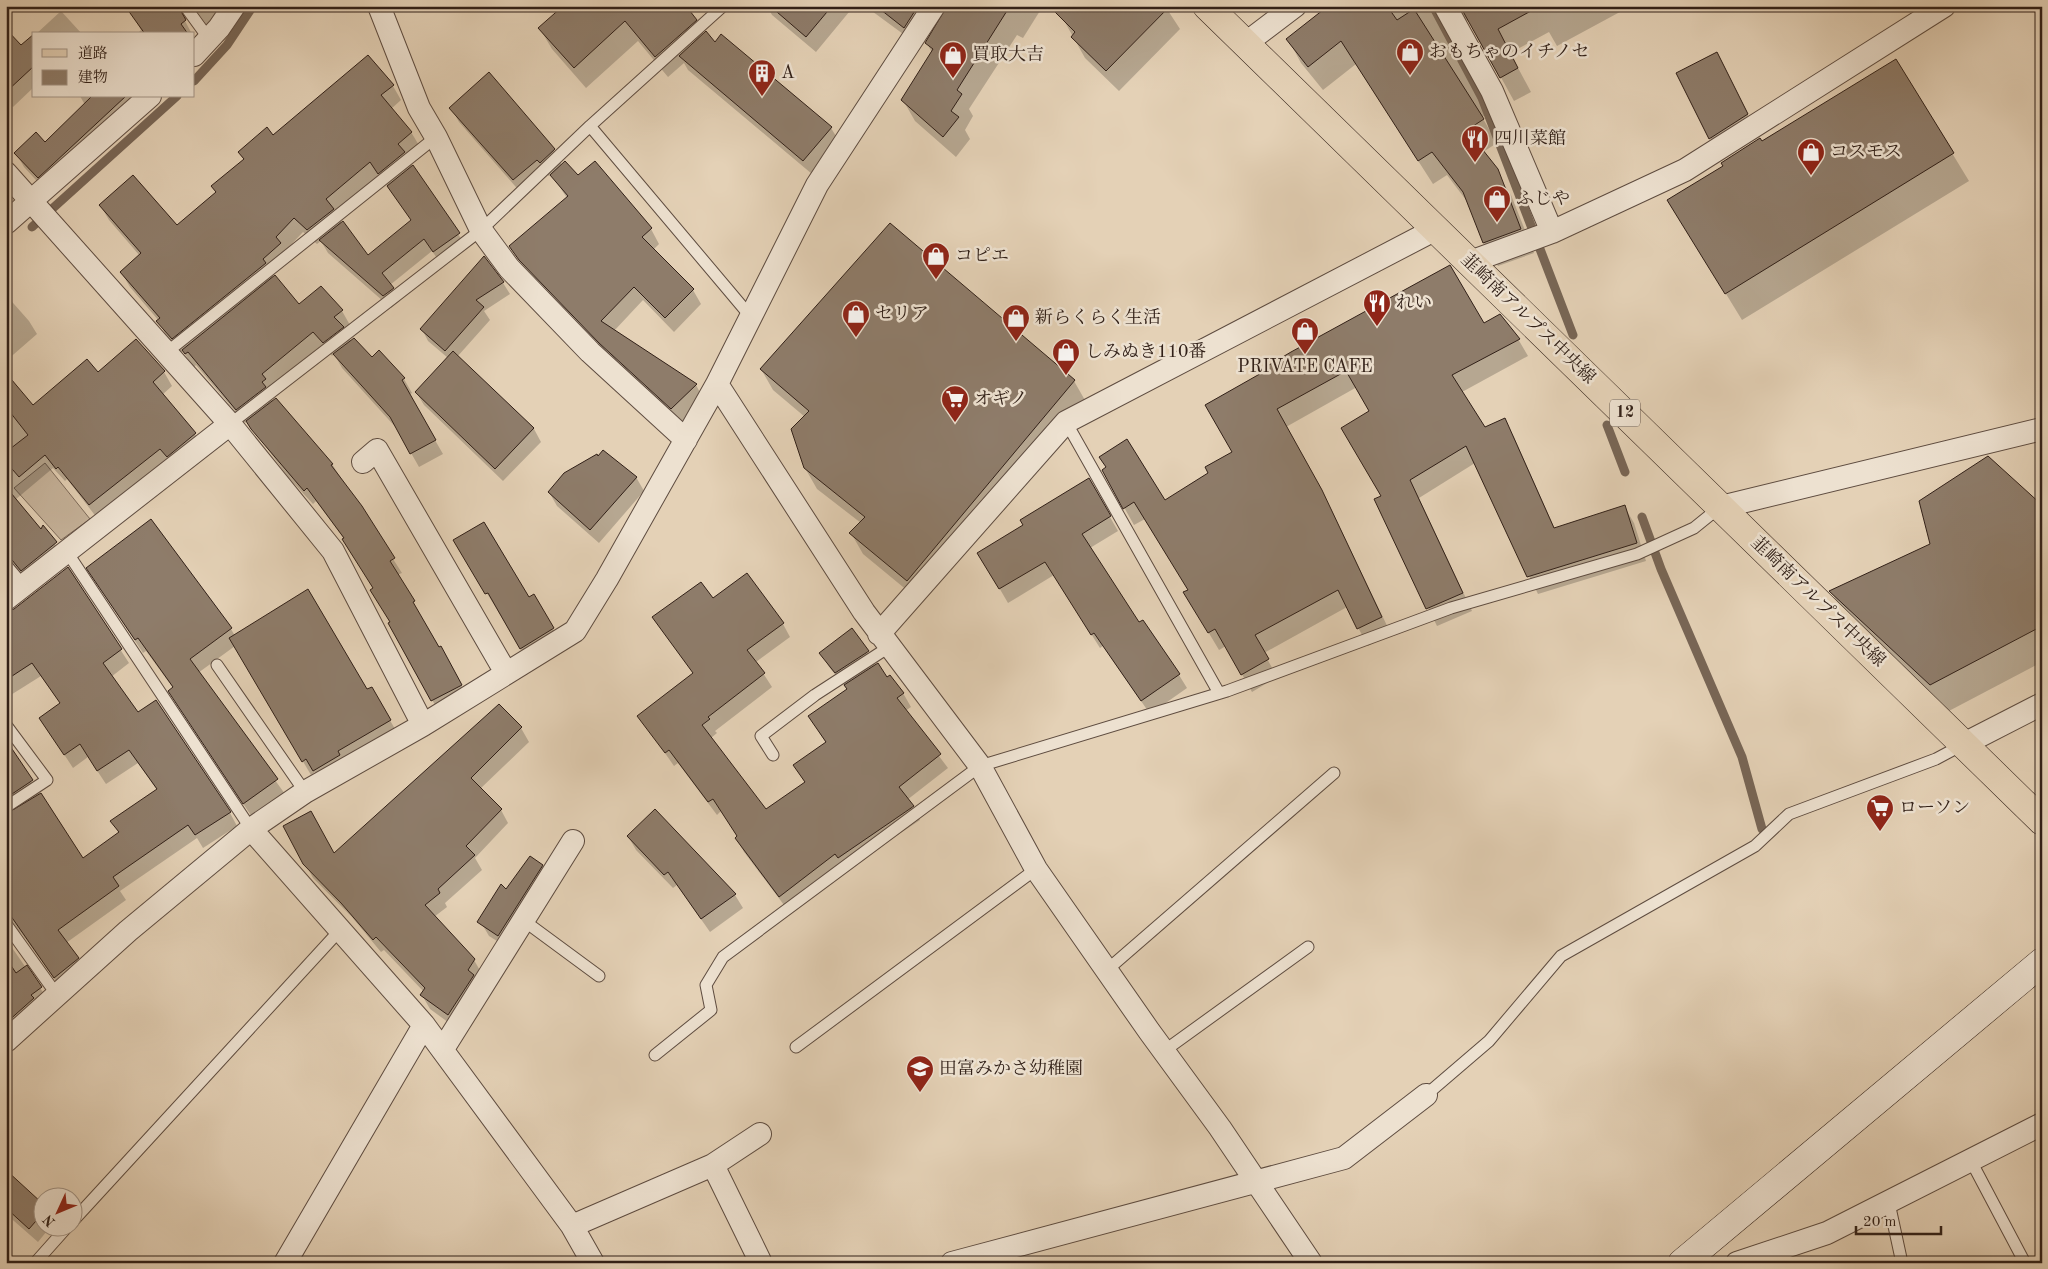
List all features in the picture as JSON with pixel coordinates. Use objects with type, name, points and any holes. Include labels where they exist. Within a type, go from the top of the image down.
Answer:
[{"type":"main road","name":"韮崎南アルプス中央線","points":[[1207,6],[2042,821]]},
{"type":"street","points":[[201,47],[219,28],[234,6]]},
{"type":"street","points":[[379,6],[419,108],[436,136],[481,230],[516,275],[590,352],[686,440]]},
{"type":"street","points":[[6,1041],[128,931],[251,829],[305,792],[423,725],[575,631],[717,384],[817,185],[934,6]]},
{"type":"street","points":[[1246,44],[1295,6]]},
{"type":"street","points":[[1445,6],[1492,92],[1550,233]]},
{"type":"street","points":[[1470,262],[1550,233],[1685,170],[1944,6]]},
{"type":"street","points":[[6,223],[34,204],[148,98]]},
{"type":"street","points":[[6,173],[230,424],[333,551],[423,725]]},
{"type":"street","points":[[884,640],[1066,422],[1436,229]]},
{"type":"street","points":[[717,384],[884,640],[980,766],[1036,869],[1256,1181],[1310,1263]]},
{"type":"street","points":[[15,592],[230,424]]},
{"type":"street","points":[[1721,507],[2042,429]]},
{"type":"street","points":[[363,462],[377,450],[506,673]]},
{"type":"street","points":[[1964,744],[2042,704]]},
{"type":"street","points":[[251,829],[443,1049],[572,1226],[592,1263]]},
{"type":"street","points":[[443,1049],[573,841]]},
{"type":"street","points":[[1682,1263],[2042,962]]},
{"type":"street","points":[[286,1263],[424,1025]]},
{"type":"street","points":[[952,1263],[1344,1158],[1426,1095]]},
{"type":"street","points":[[1737,1263],[1827,1233],[2042,1125]]},
{"type":"street","points":[[572,1226],[713,1165],[760,1134]]},
{"type":"street","points":[[713,1165],[761,1263]]},
{"type":"lane","points":[[185,6],[201,47]]},
{"type":"lane","points":[[230,424],[481,230],[590,126],[723,6]]},
{"type":"lane","points":[[590,126],[751,317]]},
{"type":"lane","points":[[167,352],[436,136]]},
{"type":"lane","points":[[1066,422],[1219,693]]},
{"type":"lane","points":[[655,1055],[711,1010],[706,985],[723,957],[980,766],[1219,693],[1451,608],[1648,549],[1694,528],[1721,507]]},
{"type":"lane","points":[[67,552],[251,829]]},
{"type":"lane","points":[[6,565],[15,592]]},
{"type":"lane","points":[[773,755],[761,736],[884,640]]},
{"type":"lane","points":[[217,665],[305,792]]},
{"type":"lane","points":[[6,725],[47,780],[6,808]]},
{"type":"lane","points":[[1426,1095],[1489,1041],[1561,956],[1756,846],[1789,814],[1936,759],[1964,744]]},
{"type":"lane","points":[[1107,970],[1334,774]]},
{"type":"lane","points":[[796,1046],[1036,869]]},
{"type":"lane","points":[[523,920],[599,976]]},
{"type":"lane","points":[[6,924],[57,995]]},
{"type":"lane","points":[[82,1211],[340,929]]},
{"type":"lane","points":[[1164,1051],[1308,947]]},
{"type":"lane","points":[[1971,1161],[2025,1263]]},
{"type":"lane","points":[[1889,1203],[1902,1263]]},
{"type":"lane","points":[[35,1263],[59,1236]]},
{"type":"shaded area","points":[[45,463],[90,519],[61,540],[14,488]]},
{"type":"building","points":[[125,6],[178,6],[186,20],[181,24],[187,32],[144,32]]},
{"type":"building","points":[[563,6],[686,6],[697,20],[655,57],[625,21],[574,68],[538,28]]},
{"type":"building","points":[[770,6],[832,6],[806,37]]},
{"type":"building","points":[[876,6],[918,6],[904,28]]},
{"type":"building","points":[[947,6],[1010,6],[957,90],[962,94],[951,111],[959,117],[943,137],[901,100],[933,49],[925,43]]},
{"type":"building","points":[[1049,6],[1170,6],[1106,71],[1071,37],[1075,32]]},
{"type":"building","points":[[1328,6],[1387,6],[1397,20],[1414,9],[1484,119],[1467,130],[1498,169],[1521,229],[1483,243],[1463,192],[1432,152],[1418,161],[1341,41],[1308,67],[1286,39]]},
{"type":"building","points":[[1460,6],[1540,6],[1498,29],[1518,68],[1500,78]]},
{"type":"building","points":[[6,29],[21,45],[32,36],[32,68],[6,92]]},
{"type":"building","name":"A","points":[[706,31],[715,42],[721,34],[832,127],[803,161],[679,56]]},
{"type":"building","points":[[1717,52],[1748,114],[1709,139],[1676,73]]},
{"type":"building","points":[[368,55],[394,85],[381,95],[412,132],[398,144],[405,152],[378,174],[370,162],[326,199],[334,209],[307,230],[294,218],[276,237],[281,243],[263,259],[266,263],[172,339],[156,321],[160,318],[120,272],[141,253],[99,205],[133,175],[177,225],[216,192],[211,186],[244,159],[238,152],[267,127],[273,135]]},
{"type":"building","name":"コスモス","points":[[1896,59],[1954,153],[1725,294],[1667,200],[1723,166],[1721,163],[1760,138],[1762,141]]},
{"type":"building","points":[[489,72],[555,149],[540,163],[537,160],[513,180],[449,108]]},
{"type":"building","points":[[90,98],[124,98],[38,178],[14,153],[36,132],[45,142]]},
{"type":"building","points":[[565,161],[578,175],[595,161],[652,228],[642,237],[694,289],[665,318],[634,287],[601,321],[697,384],[671,409],[599,343],[519,260],[509,246],[568,196],[550,175]]},
{"type":"building","points":[[413,165],[460,233],[433,252],[424,239],[382,273],[394,288],[383,296],[319,240],[343,221],[368,255],[411,220],[387,186]]},
{"type":"building","points":[[890,223],[1075,380],[907,581],[849,533],[865,517],[804,468],[791,429],[809,411],[760,369]]},
{"type":"building","points":[[484,256],[504,282],[476,300],[484,307],[445,351],[420,329]]},
{"type":"building","points":[[1450,265],[1484,323],[1500,314],[1520,339],[1452,375],[1485,427],[1505,418],[1554,528],[1625,505],[1637,543],[1527,577],[1466,446],[1410,480],[1463,593],[1426,609],[1374,499],[1381,496],[1341,428],[1369,411],[1346,371],[1277,409],[1322,490],[1382,617],[1357,629],[1338,590],[1255,635],[1269,659],[1241,675],[1215,629],[1208,633],[1183,592],[1188,590],[1134,502],[1123,509],[1102,470],[1106,467],[1099,457],[1127,439],[1165,500],[1208,473],[1205,467],[1232,452],[1205,405],[1265,371],[1264,368],[1291,352]]},
{"type":"building","points":[[275,275],[299,304],[321,286],[343,310],[334,317],[344,327],[323,343],[313,332],[262,374],[266,379],[262,382],[266,387],[236,410],[188,352],[185,354],[182,350]]},
{"type":"building","points":[[354,338],[372,357],[379,350],[405,378],[402,380],[436,440],[410,454],[390,417],[333,354]]},
{"type":"building","points":[[136,339],[165,371],[153,382],[196,433],[167,457],[160,449],[89,505],[58,467],[56,469],[45,455],[19,477],[6,462],[6,452],[28,435],[6,407],[6,373],[33,405],[87,359],[98,372]]},
{"type":"building","points":[[453,351],[534,428],[495,469],[415,392]]},
{"type":"building","points":[[276,398],[333,464],[331,465],[362,506],[395,558],[390,561],[415,601],[413,602],[439,647],[441,646],[462,685],[431,701],[388,623],[390,622],[370,590],[373,588],[342,539],[344,538],[307,488],[304,491],[251,429],[246,421]]},
{"type":"building","points":[[603,450],[637,477],[590,530],[548,492],[564,473],[597,454],[598,456]]},
{"type":"building","points":[[1988,456],[2042,505],[2042,626],[1930,685],[1829,591],[1930,544],[1919,501]]},
{"type":"building","points":[[1089,478],[1111,516],[1082,534],[1139,622],[1143,620],[1180,674],[1141,701],[1094,633],[1091,635],[1045,562],[999,589],[977,553],[1023,525],[1020,520]]},
{"type":"building","points":[[6,487],[41,529],[43,525],[57,542],[21,571],[12,560],[6,558]]},
{"type":"building","points":[[151,519],[232,628],[190,659],[278,779],[243,804],[168,691],[173,687],[138,638],[135,640],[86,568]]},
{"type":"building","points":[[484,522],[529,597],[534,594],[554,628],[520,649],[488,593],[485,594],[453,540]]},
{"type":"building","points":[[68,567],[122,649],[103,663],[138,712],[156,700],[231,812],[195,835],[188,825],[113,877],[119,886],[58,930],[79,958],[54,978],[6,909],[6,814],[41,793],[83,858],[119,832],[110,821],[157,789],[129,750],[97,771],[80,744],[64,755],[39,718],[60,703],[32,663],[6,680],[6,612],[14,609]]},
{"type":"building","points":[[747,573],[784,623],[747,650],[765,673],[708,717],[710,719],[702,725],[766,809],[805,782],[793,765],[826,742],[808,716],[847,689],[844,685],[878,663],[887,677],[890,675],[904,693],[897,698],[941,754],[899,787],[914,806],[838,858],[835,854],[779,897],[735,838],[737,836],[713,799],[708,802],[669,750],[665,753],[637,716],[693,673],[652,617],[701,582],[713,598]]},
{"type":"building","points":[[308,589],[367,689],[372,687],[391,720],[338,751],[340,755],[313,771],[306,759],[302,762],[229,638]]},
{"type":"building","points":[[852,628],[869,651],[835,673],[819,653]]},
{"type":"building","points":[[499,704],[522,727],[471,778],[502,809],[466,846],[475,855],[438,889],[440,893],[425,905],[475,959],[468,970],[474,975],[448,1015],[420,995],[425,988],[376,937],[373,940],[341,903],[303,864],[283,826],[311,811],[334,853]]},
{"type":"building","points":[[6,740],[33,780],[6,798]]},
{"type":"building","points":[[655,809],[736,894],[701,919],[668,872],[664,875],[627,836]]},
{"type":"building","points":[[530,856],[543,865],[498,936],[477,922],[501,884],[506,889]]},
{"type":"building","points":[[6,958],[16,973],[27,965],[42,987],[31,995],[34,998],[6,1023]]},
{"type":"building","points":[[6,1170],[32,1194],[32,1226],[29,1229],[6,1208]]},
{"type":"waterway","points":[[195,80],[227,45],[253,6]]},
{"type":"waterway","points":[[1433,6],[1482,98],[1573,335]]},
{"type":"waterway","points":[[32,227],[175,98]]},
{"type":"waterway","points":[[1607,425],[1625,472]]},
{"type":"waterway","points":[[1642,517],[1661,569],[1742,757],[1762,829]]},
{"type":"place","name":"おもちゃのイチノセ","points":[[1410,76]]},
{"type":"place","name":"買取大吉","points":[[953,79]]},
{"type":"place","name":"A","points":[[762,97]]},
{"type":"place","name":"四川菜館","points":[[1475,163]]},
{"type":"place","name":"コスモス","points":[[1811,176]]},
{"type":"place","name":"ふじや","points":[[1497,223]]},
{"type":"place","name":"コピエ","points":[[936,280]]},
{"type":"place","name":"れい","points":[[1377,327]]},
{"type":"place","name":"セリア","points":[[856,338]]},
{"type":"place","name":"新らくらく生活","points":[[1016,342]]},
{"type":"place","name":"PRIVATE CAFE","points":[[1305,355]]},
{"type":"place","name":"しみぬき110番","points":[[1066,376]]},
{"type":"place","name":"オギノ","points":[[955,423]]},
{"type":"place","name":"ローソン","points":[[1880,832]]},
{"type":"place","name":"田富みかさ幼稚園","points":[[920,1093]]}]
